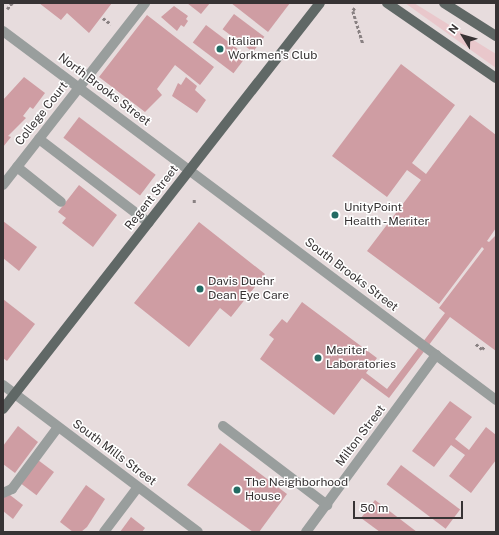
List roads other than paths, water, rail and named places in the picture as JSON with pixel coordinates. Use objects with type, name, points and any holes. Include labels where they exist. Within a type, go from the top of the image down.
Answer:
[{"type":"main road","name":"Regent Street","points":[[3,409],[320,3]]},
{"type":"main road","points":[[387,3],[496,78]]},
{"type":"main road","points":[[444,3],[496,36]]},
{"type":"street","name":"College Court","points":[[3,185],[145,3]]},
{"type":"street","name":"North Brooks Street","points":[[3,31],[190,170]]},
{"type":"street","points":[[39,139],[149,223]]},
{"type":"street","points":[[17,167],[61,202]]},
{"type":"street","name":"South Brooks Street","points":[[190,170],[496,400]]},
{"type":"street","name":"Milton Street","points":[[306,532],[436,355]]},
{"type":"street","name":"South Mills Street","points":[[3,385],[198,532]]},
{"type":"street","points":[[223,426],[327,505]]},
{"type":"street","points":[[3,493],[12,489],[58,427]]},
{"type":"street","points":[[104,532],[138,487]]},
{"type":"place","name":"Italian Workmen's Club","points":[[220,49]]},
{"type":"place","name":"UnityPoint Health - Meriter","points":[[335,215]]},
{"type":"place","name":"Davis Duehr Dean Eye Care","points":[[200,289]]},
{"type":"place","name":"Meriter Laboratories","points":[[318,358]]},
{"type":"place","name":"The Neighborhood House","points":[[237,490]]}]
